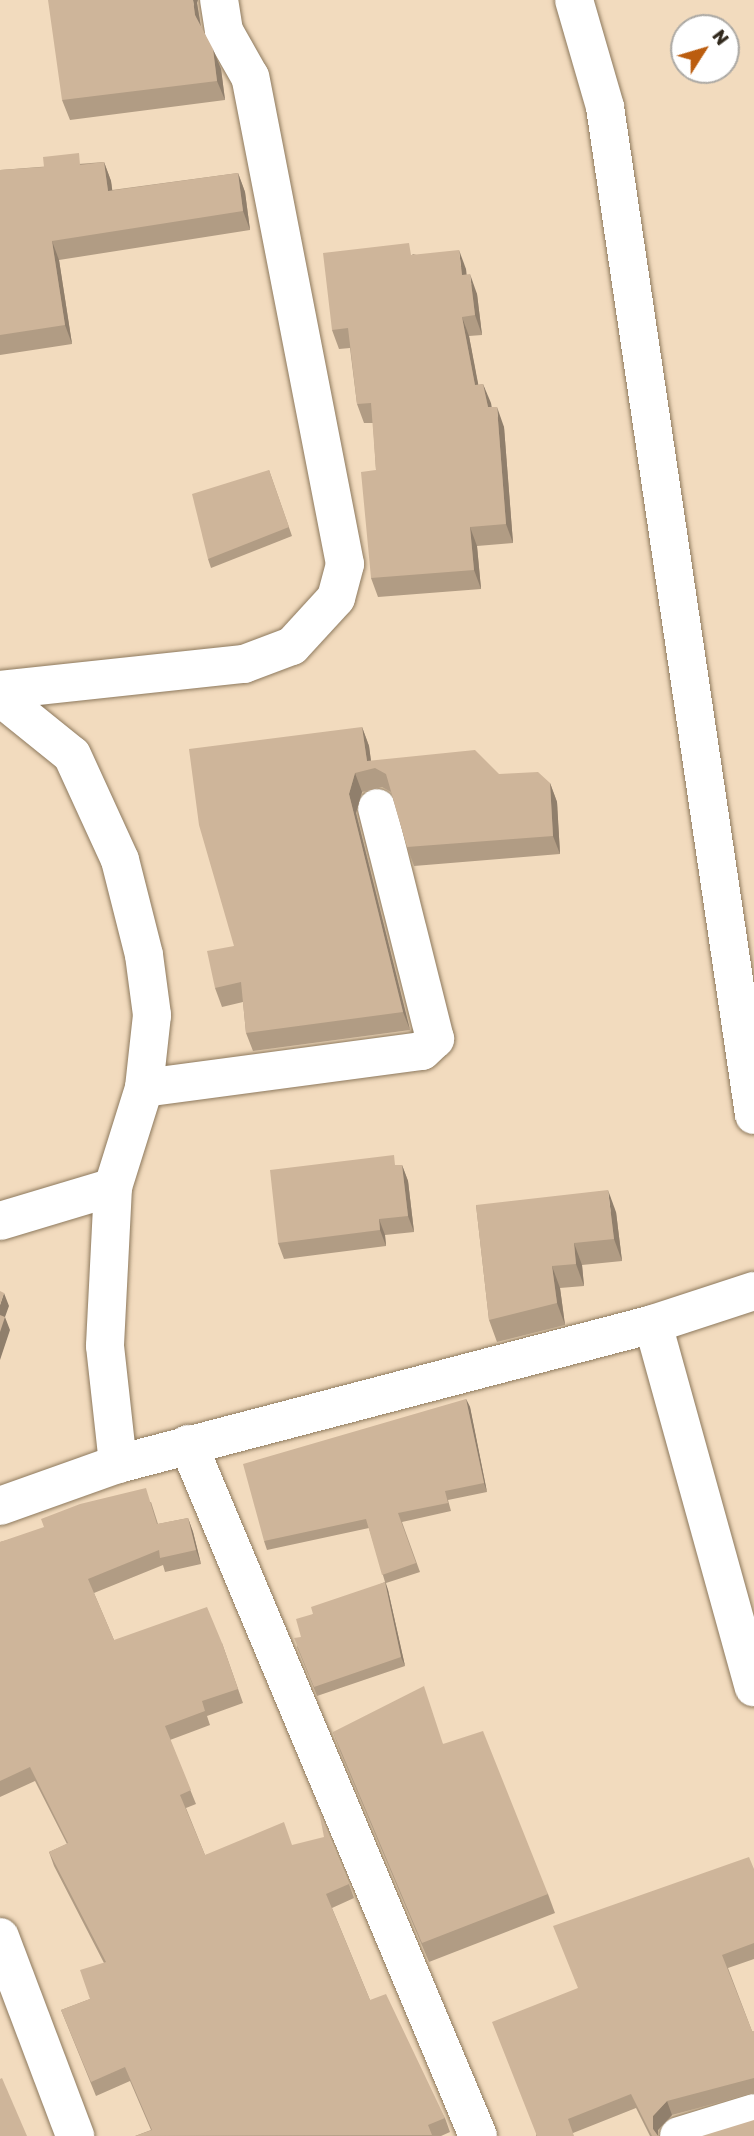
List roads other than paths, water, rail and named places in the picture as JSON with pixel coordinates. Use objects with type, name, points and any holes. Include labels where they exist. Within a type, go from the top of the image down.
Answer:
[{"type":"street","points":[[0,690],[244,664],[292,646],[336,598],[342,551],[250,76],[224,31],[219,0]]},
{"type":"street","points":[[574,0],[606,107],[754,1115]]},
{"type":"street","points":[[0,697],[72,755],[120,860],[152,1015],[144,1088],[113,1187],[105,1346],[118,1464]]},
{"type":"street","points":[[144,1088],[422,1051],[435,1039],[436,1024],[377,808]]},
{"type":"street","points":[[0,1221],[113,1187]]},
{"type":"street","points":[[0,1506],[118,1464],[188,1444],[653,1324],[754,1291]]},
{"type":"street","points":[[653,1324],[754,1688]]},
{"type":"street","points":[[188,1444],[478,2136]]},
{"type":"street","points":[[0,1937],[75,2136]]},
{"type":"street","points":[[678,2136],[754,2113]]}]
